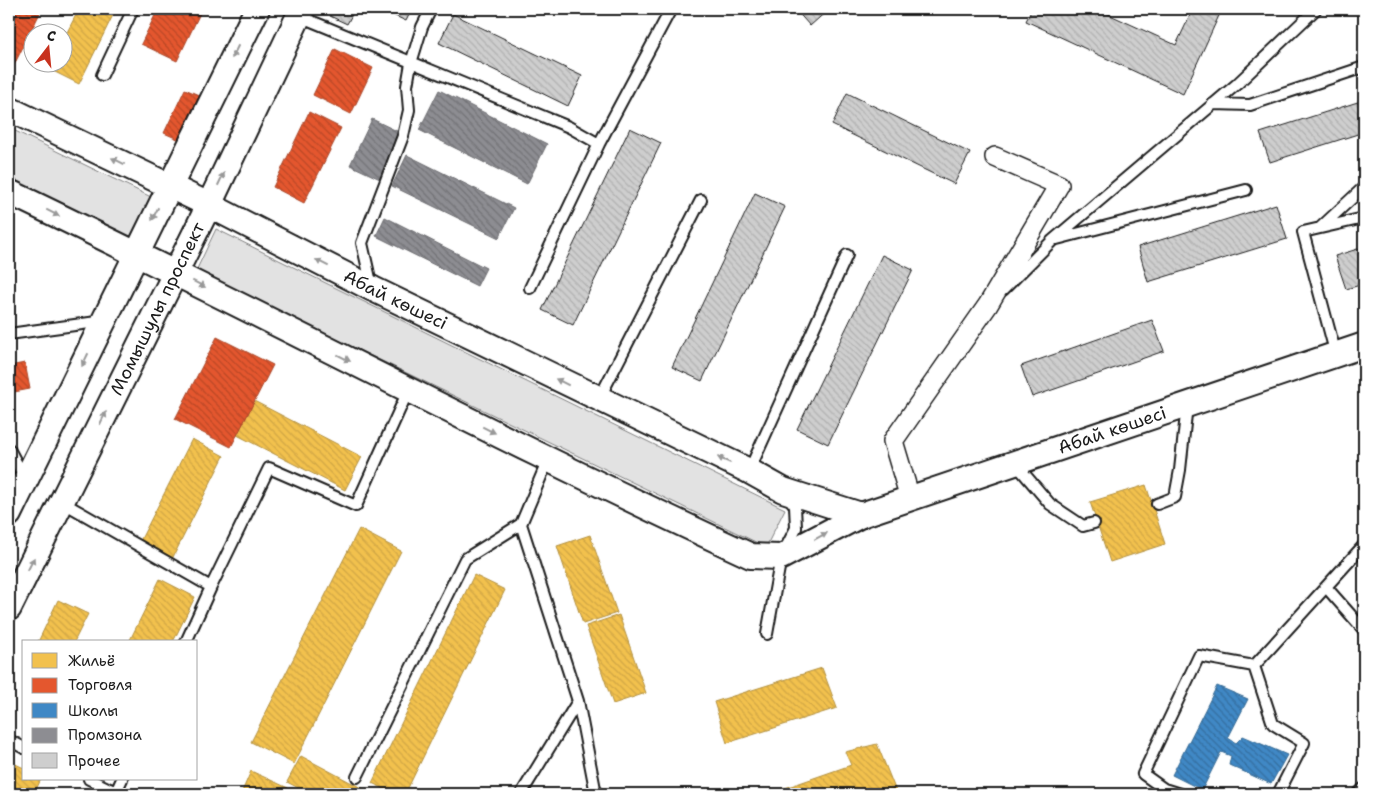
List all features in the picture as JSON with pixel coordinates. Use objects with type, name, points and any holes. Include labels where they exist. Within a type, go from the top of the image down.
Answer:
[{"type":"street","points":[[9,514],[257,9]]},
{"type":"street","name":"Момышулы проспект","points":[[9,608],[174,272],[209,205],[300,13]]},
{"type":"street","name":"Абай көшесі","points":[[9,109],[209,205],[373,290],[748,471],[783,490],[861,515]]},
{"type":"street","points":[[910,498],[894,441],[988,305],[1059,185],[995,157]]},
{"type":"street","points":[[9,192],[136,253],[408,390],[751,556],[781,557]]},
{"type":"street","name":"Абай көшесі","points":[[781,557],[861,515],[1364,345]]},
{"type":"lane","points":[[102,75],[133,9]]},
{"type":"lane","points":[[373,290],[362,243],[404,136],[409,110],[407,86],[411,63],[422,27],[431,9]]},
{"type":"lane","points":[[530,288],[598,144],[671,9]]},
{"type":"lane","points":[[988,305],[1053,240],[1237,84],[1316,9]]},
{"type":"lane","points":[[300,13],[411,63],[569,127],[598,144]]},
{"type":"lane","points":[[1213,104],[1250,105],[1364,67]]},
{"type":"lane","points":[[1319,228],[1364,187]]},
{"type":"lane","points":[[1053,240],[1246,190]]},
{"type":"lane","points":[[598,400],[701,200]]},
{"type":"lane","points":[[1336,355],[1303,232],[1364,218]]},
{"type":"lane","points":[[748,471],[847,256]]},
{"type":"lane","points":[[9,334],[105,320]]},
{"type":"lane","points":[[187,640],[269,468],[356,506],[408,390]]},
{"type":"lane","points":[[1157,504],[1175,496],[1180,470],[1187,406]]},
{"type":"lane","points":[[9,449],[26,479]]},
{"type":"lane","points":[[357,777],[465,559],[521,524],[549,459]]},
{"type":"lane","points":[[1015,463],[1050,504],[1083,526],[1094,523]]},
{"type":"lane","points":[[766,634],[781,557],[796,528],[795,506],[783,490]]},
{"type":"lane","points":[[62,502],[211,587]]},
{"type":"lane","points":[[521,524],[578,701],[596,794]]},
{"type":"lane","points":[[1254,666],[1364,545]]},
{"type":"lane","points":[[1326,587],[1364,630]]},
{"type":"lane","points":[[1180,794],[1164,789],[1143,774],[1199,656],[1254,666]]},
{"type":"lane","points":[[1254,666],[1273,724],[1304,743],[1278,794]]},
{"type":"lane","points":[[520,794],[578,701]]},
{"type":"lane","points":[[9,740],[22,747]]},
{"type":"lane","points":[[91,780],[118,793],[122,780]]},
{"type":"lane","points":[[1358,794],[1364,788]]},
{"type":"shaded area","points":[[9,128],[151,197],[131,241],[9,182]]},
{"type":"shaded area","points":[[216,229],[785,509],[766,547],[196,271]]},
{"type":"building: Жильё","points":[[79,9],[116,9],[79,84],[55,72],[72,72],[72,23]]},
{"type":"building: Жильё","points":[[254,401],[362,457],[345,490],[237,435]]},
{"type":"building: Жильё","points":[[192,439],[224,456],[172,559],[139,543]]},
{"type":"building: Жильё","points":[[1146,485],[1165,544],[1110,562],[1090,502]]},
{"type":"building: Жильё","points":[[359,529],[401,551],[294,764],[251,742]]},
{"type":"building: Жильё","points":[[590,535],[617,613],[583,624],[557,546]]},
{"type":"building: Жильё","points":[[474,575],[505,590],[405,794],[395,794],[372,783]]},
{"type":"building: Жильё","points":[[160,579],[195,597],[174,640],[130,640]]},
{"type":"building: Жильё","points":[[58,600],[88,614],[75,640],[39,640]]},
{"type":"building: Жильё","points":[[619,615],[646,693],[613,704],[586,626]]},
{"type":"building: Жильё","points":[[822,668],[837,708],[727,743],[714,702]]},
{"type":"building: Жильё","points":[[877,744],[897,794],[768,794],[851,765],[845,752]]},
{"type":"building: Жильё","points":[[301,756],[369,792],[367,794],[310,794],[287,782]]},
{"type":"building: Жильё","points":[[9,761],[22,767],[22,780],[41,780],[34,794],[9,794]]},
{"type":"building: Жильё","points":[[251,771],[288,788],[285,794],[241,794]]},
{"type":"building: Торговля","points":[[11,9],[42,9],[36,22],[22,22],[22,49],[14,65],[9,63],[9,13]]},
{"type":"building: Торговля","points":[[158,9],[202,9],[177,61],[141,44]]},
{"type":"building: Торговля","points":[[335,49],[373,68],[351,114],[313,95]]},
{"type":"building: Торговля","points":[[185,89],[201,96],[180,140],[164,133]]},
{"type":"building: Торговля","points":[[309,112],[341,128],[304,203],[273,187]]},
{"type":"building: Торговля","points":[[217,337],[273,365],[231,447],[175,419]]},
{"type":"building: Торговля","points":[[25,363],[30,389],[9,393],[9,366]]},
{"type":"building: Школы","points":[[1217,686],[1248,699],[1228,738],[1236,743],[1243,736],[1287,755],[1271,784],[1229,765],[1231,756],[1221,752],[1202,790],[1172,775]]},
{"type":"building: Промзона","points":[[439,90],[547,144],[527,184],[419,130]]},
{"type":"building: Промзона","points":[[372,119],[401,133],[380,179],[350,165]]},
{"type":"building: Промзона","points":[[407,155],[514,208],[499,238],[392,186]]},
{"type":"building: Промзона","points":[[385,217],[486,268],[477,286],[376,236]]},
{"type":"building: Прочее","points":[[334,9],[355,9],[347,24],[330,16]]},
{"type":"building: Прочее","points":[[380,9],[412,9],[406,21]]},
{"type":"building: Прочее","points":[[795,9],[829,9],[810,26]]},
{"type":"building: Прочее","points":[[1032,9],[1097,9],[1176,45],[1193,9],[1222,9],[1183,94],[1026,21]]},
{"type":"building: Прочее","points":[[453,14],[582,76],[568,106],[439,43]]},
{"type":"building: Прочее","points":[[847,93],[970,153],[954,184],[832,125]]},
{"type":"building: Прочее","points":[[1364,100],[1364,132],[1270,162],[1260,133]]},
{"type":"building: Прочее","points":[[630,128],[661,143],[573,325],[542,310]]},
{"type":"building: Прочее","points":[[755,193],[785,207],[702,381],[672,367]]},
{"type":"building: Прочее","points":[[1276,204],[1287,239],[1148,282],[1138,247]]},
{"type":"building: Прочее","points":[[1364,247],[1364,284],[1346,289],[1335,256]]},
{"type":"building: Прочее","points":[[882,255],[913,270],[828,444],[797,429]]},
{"type":"building: Прочее","points":[[1152,320],[1164,351],[1032,397],[1021,366]]}]
